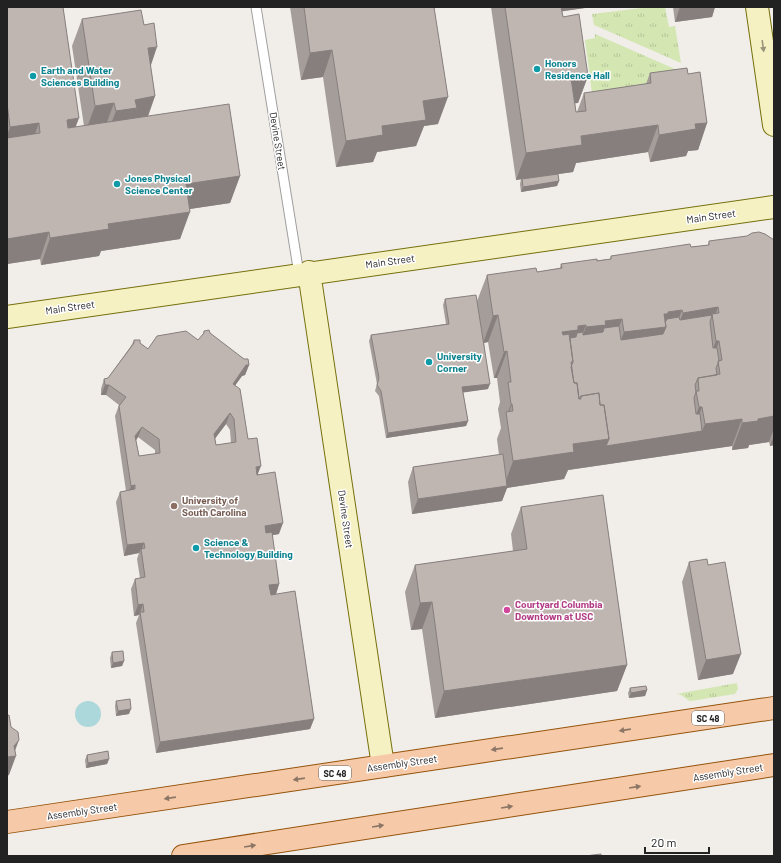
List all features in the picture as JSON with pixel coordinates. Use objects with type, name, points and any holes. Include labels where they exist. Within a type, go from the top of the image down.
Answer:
[{"type":"main road","name":"Assembly Street","points":[[7,822],[774,708]]},
{"type":"main road","name":"Assembly Street","points":[[183,856],[774,765]]},
{"type":"street","points":[[757,7],[774,125]]},
{"type":"street","name":"Main Street","points":[[7,316],[774,207]]},
{"type":"street","name":"Devine Street","points":[[304,273],[383,766]]},
{"type":"lane","name":"Devine Street","points":[[256,7],[304,273]]},
{"type":"green space","points":[[650,7],[665,7],[669,27],[675,26],[681,63],[594,25],[592,14]]},
{"type":"green space","points":[[595,34],[684,73],[593,101],[585,40],[595,38]]},
{"type":"green space","points":[[737,683],[738,689],[735,694],[691,701],[681,695],[676,694]]},
{"type":"water","points":[[88,701],[97,705],[101,714],[97,723],[88,727],[79,723],[75,714],[79,705]]},
{"type":"building","points":[[7,7],[63,7],[79,118],[67,120],[68,128],[229,104],[240,176],[186,184],[190,212],[108,224],[109,229],[50,238],[49,232],[7,239],[7,138],[40,133],[39,123],[10,127],[7,103]]},
{"type":"building","points":[[304,7],[434,7],[448,97],[423,101],[426,120],[382,126],[383,135],[346,141],[332,50],[310,53]]},
{"type":"building","points":[[505,7],[561,7],[563,17],[579,14],[588,76],[571,78],[576,112],[586,111],[584,93],[651,83],[650,73],[687,68],[688,74],[700,72],[707,123],[695,124],[696,129],[659,135],[658,125],[581,136],[582,145],[526,153]]},
{"type":"building","points":[[141,10],[144,25],[154,23],[157,47],[148,48],[155,96],[135,100],[137,108],[116,111],[114,103],[95,106],[82,19]]},
{"type":"building","points":[[558,174],[559,181],[523,187],[522,179]]},
{"type":"building","points":[[759,232],[774,240],[774,416],[758,419],[758,421],[742,423],[742,419],[705,424],[702,407],[699,407],[696,391],[699,391],[698,378],[720,374],[718,361],[722,360],[719,341],[716,341],[712,314],[719,313],[718,307],[683,313],[682,310],[668,312],[668,314],[664,314],[666,327],[624,332],[622,319],[605,321],[606,325],[586,327],[586,325],[578,326],[578,330],[562,332],[563,335],[569,334],[574,383],[577,383],[579,399],[581,399],[581,396],[599,393],[600,405],[604,405],[609,439],[573,444],[574,452],[513,461],[506,412],[513,411],[508,382],[511,382],[507,351],[504,352],[498,315],[493,316],[487,275],[536,268],[537,272],[562,268],[561,264],[597,259],[597,261],[611,259],[611,256],[690,244],[691,247],[709,245],[709,241],[747,236],[752,233]]},
{"type":"building","name":"University Corner","points":[[476,295],[490,384],[462,387],[468,421],[388,433],[381,391],[377,385],[379,378],[371,335],[449,324],[445,299]]},
{"type":"building","points":[[712,315],[710,322],[713,348],[717,348],[719,361],[716,368],[717,375],[698,378],[695,385],[696,392],[694,398],[696,414],[700,414],[702,431],[606,446],[609,439],[604,405],[600,405],[599,393],[581,396],[579,399],[577,383],[574,383],[571,367],[573,362],[570,338],[576,337],[577,333],[583,332],[583,335],[603,332],[604,328],[619,326],[621,340],[663,334],[666,327],[665,321],[667,319],[679,317],[680,320]]},
{"type":"building","name":"Science & Technology Building","points":[[209,330],[210,333],[244,359],[248,359],[249,365],[246,365],[233,384],[240,389],[248,439],[257,438],[261,466],[256,467],[257,475],[275,472],[283,523],[265,526],[266,533],[272,532],[279,584],[269,585],[271,595],[295,591],[314,719],[160,742],[140,612],[144,612],[143,604],[138,605],[135,579],[145,577],[141,549],[145,548],[144,543],[127,545],[120,492],[135,489],[135,485],[131,486],[119,406],[126,397],[109,385],[105,385],[104,379],[108,378],[134,343],[134,340],[140,340],[140,343],[148,349],[157,336],[186,331],[198,340],[204,331]],"holes":[[[230,413],[234,419],[236,442],[216,445],[214,434]],[[142,427],[159,439],[160,453],[139,456],[135,436]]]},
{"type":"building","points":[[503,454],[507,486],[418,499],[413,467]]},
{"type":"building","name":"Courtyard Columbia Downtown at USC","points":[[603,495],[627,665],[444,691],[432,602],[420,603],[415,565],[527,549],[521,507]]},
{"type":"building","points":[[707,559],[708,565],[725,562],[741,654],[706,660],[689,562]]},
{"type":"building","points":[[123,651],[124,661],[113,663],[112,652]]},
{"type":"building","points":[[646,686],[647,690],[631,693],[630,688]]},
{"type":"building","points":[[130,699],[131,709],[118,711],[116,701]]},
{"type":"building","points":[[9,715],[11,727],[18,732],[19,740],[14,746],[16,756],[7,757],[7,716]]},
{"type":"building","points":[[108,751],[109,759],[88,763],[87,755]]},
{"type":"building","points":[[601,854],[601,856],[585,856]]},
{"type":"place","name":"Honors Residence Hall","points":[[537,69]]},
{"type":"place","name":"Earth and Water Sciences Building","points":[[33,76]]},
{"type":"place","name":"Jones Physical Science Center","points":[[117,184]]},
{"type":"place","name":"University Corner","points":[[429,362]]},
{"type":"place","name":"University of South Carolina","points":[[174,506]]},
{"type":"place","name":"Science & Technology Building","points":[[196,548]]},
{"type":"place","name":"Courtyard Columbia Downtown at USC","points":[[507,610]]}]
